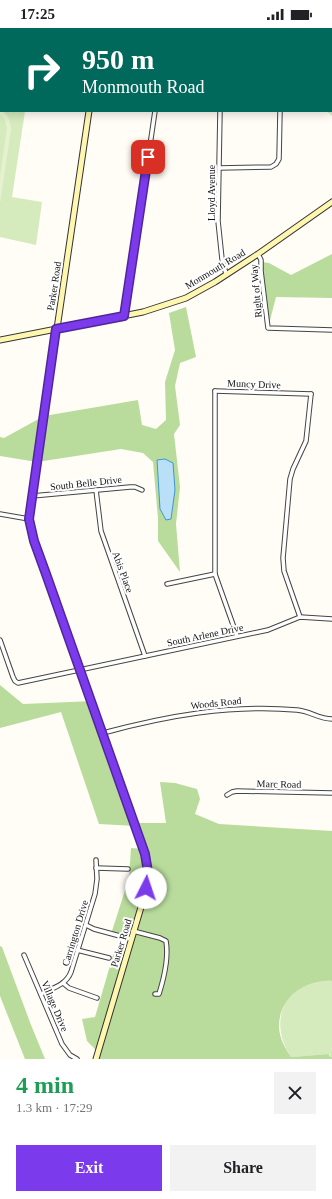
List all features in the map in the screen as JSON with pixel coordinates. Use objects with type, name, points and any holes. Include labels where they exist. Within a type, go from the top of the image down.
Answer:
[{"type":"street","name":"Parker Road","points":[[89,112],[29,519],[34,541],[103,733],[148,865],[146,888],[96,1059]]},
{"type":"street","points":[[124,316],[155,112]]},
{"type":"street","name":"Lloyd Avenue","points":[[220,112],[218,208],[222,259],[226,274]]},
{"type":"street","points":[[219,168],[271,167],[276,164],[279,159],[280,112]]},
{"type":"street","name":"Monmouth Road","points":[[0,340],[124,316],[154,309],[186,298],[258,254],[332,202]]},
{"type":"street","name":"Right of Way","points":[[258,254],[261,260],[268,328],[332,330]]},
{"type":"street","points":[[212,387],[216,391]]},
{"type":"street","name":"Muncy Drive","points":[[237,636],[215,574],[216,391],[311,394]]},
{"type":"street","points":[[300,617],[284,571],[283,558],[290,479],[306,441],[311,394],[315,391]]},
{"type":"street","name":"South Belle Drive","points":[[32,496],[130,486],[142,490]]},
{"type":"street","name":"Abis Place","points":[[96,490],[101,532],[145,656]]},
{"type":"street","points":[[0,514],[29,519]]},
{"type":"street","points":[[167,584],[215,574]]},
{"type":"street","name":"South Arlene Drive","points":[[0,640],[13,677],[17,683],[268,630],[300,617],[332,619]]},
{"type":"street","name":"Woods Road","points":[[103,733],[199,712],[235,708],[297,710],[308,712],[322,718],[332,719]]},
{"type":"street","name":"Marc Road","points":[[227,795],[237,791],[332,793]]},
{"type":"street","name":"Carrington Drive","points":[[63,983],[68,979],[95,894],[97,879],[96,860]]},
{"type":"street","points":[[96,868],[128,869]]},
{"type":"street","points":[[86,925],[131,939]]},
{"type":"street","points":[[133,931],[166,941],[167,948],[163,983],[160,994],[155,994]]},
{"type":"street","points":[[78,950],[109,958]]},
{"type":"street","name":"Village Drive","points":[[24,954],[62,1044],[70,1055],[78,1059]]},
{"type":"street","points":[[41,994],[63,983],[69,988],[97,998]]},
{"type":"green space","points":[[0,112],[25,112],[12,197],[42,202],[36,245],[0,237]]},
{"type":"green space","points":[[0,112],[3,112],[9,118],[11,130],[0,203],[0,176],[7,128],[4,118]]},
{"type":"green space","points":[[332,254],[332,298],[276,297],[268,328],[262,262],[269,263],[291,275]]},
{"type":"green space","points":[[186,307],[196,357],[180,363],[175,386],[180,425],[174,434],[180,487],[176,524],[180,572],[158,541],[158,518],[153,462],[143,453],[121,449],[37,462],[0,456],[0,437],[4,438],[44,416],[138,400],[142,425],[156,429],[166,420],[165,382],[175,350],[169,313]]},
{"type":"green space","points":[[0,685],[23,704],[94,701],[138,823],[166,823],[160,782],[175,783],[197,789],[200,799],[195,814],[219,824],[332,831],[332,981],[312,983],[295,993],[283,1008],[279,1028],[280,1036],[291,1057],[329,1054],[332,1059],[97,1059],[98,1052],[87,1041],[82,1019],[95,1017],[114,952],[127,951],[131,940],[111,934],[129,878],[131,848],[143,849],[136,826],[99,824],[61,712],[0,728]]},
{"type":"green space","points":[[0,946],[2,947],[45,1059],[25,1059],[0,996]]},
{"type":"green space","points":[[318,981],[332,981],[332,1057],[330,1057],[330,1054],[291,1057],[281,1033],[280,1021],[282,1010],[287,1001],[295,992]]},
{"type":"water","points":[[165,459],[173,463],[175,490],[171,519],[166,520],[160,509],[157,460]]},
{"type":"route","points":[[146,888],[148,865],[145,854],[34,541],[29,519],[56,329],[124,316],[148,157]]}]
